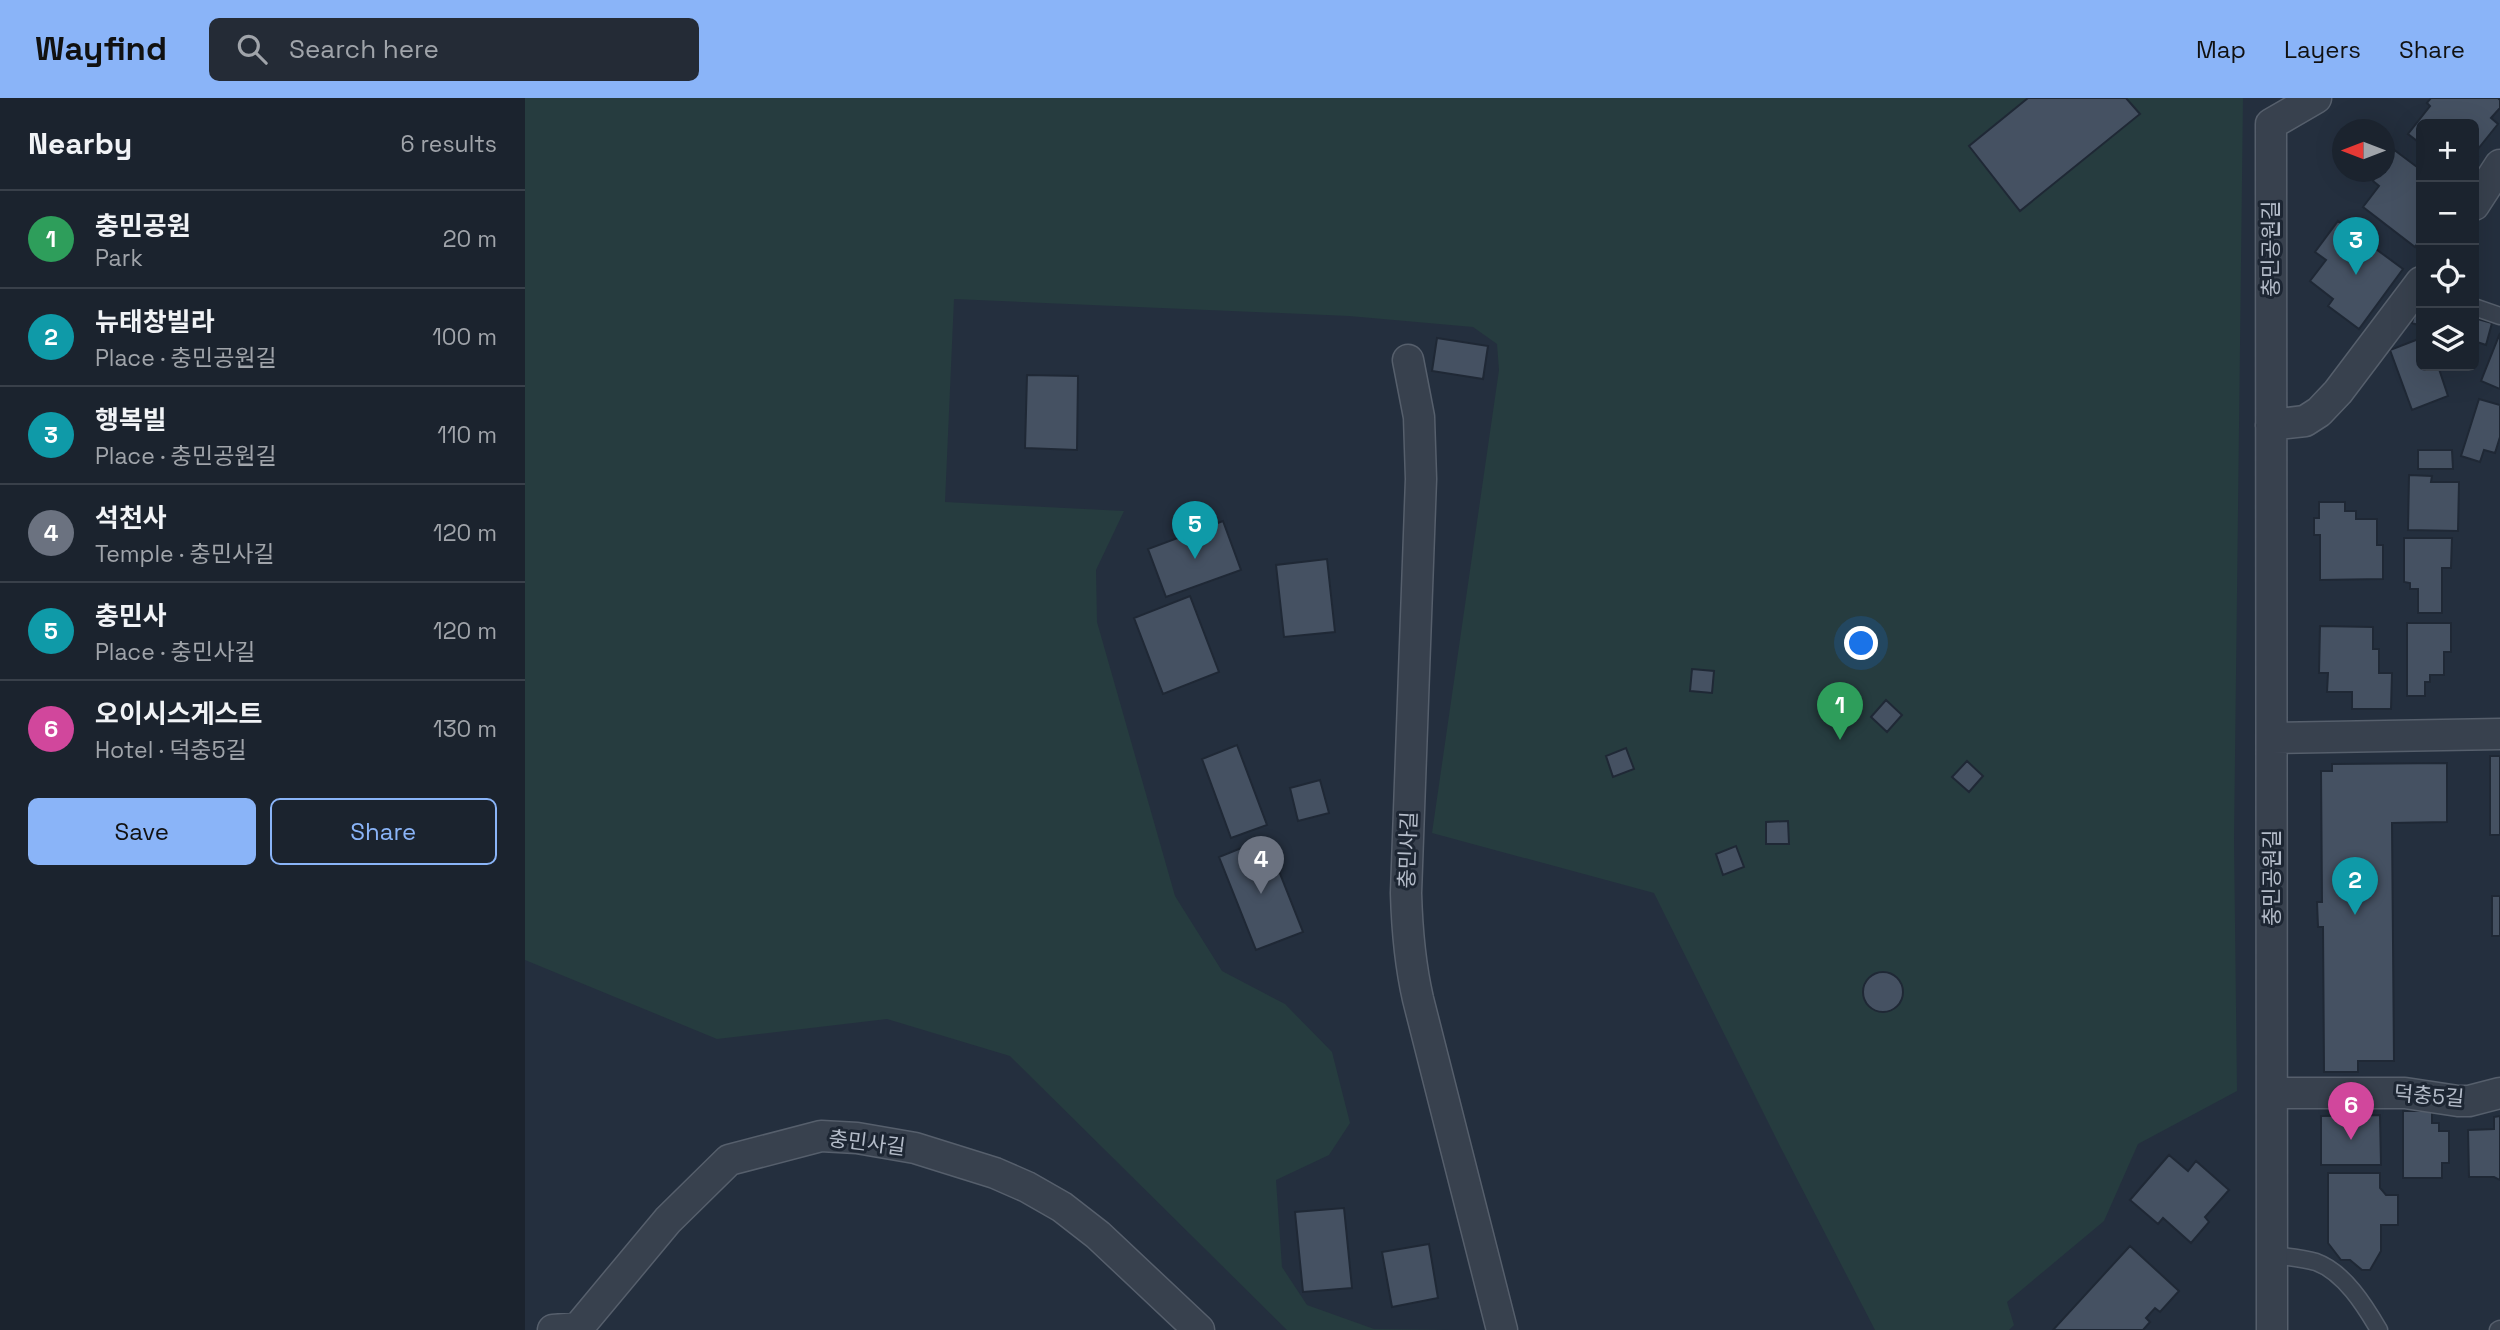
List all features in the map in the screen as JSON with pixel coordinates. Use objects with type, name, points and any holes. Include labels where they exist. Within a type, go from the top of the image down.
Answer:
[{"type":"street","name":"충민공원길","points":[[2273,1330],[2271,111],[2316,98]]},
{"type":"street","points":[[2479,198],[2500,166]]},
{"type":"street","points":[[2271,425],[2305,421],[2319,412],[2416,293]]},
{"type":"street","name":"충민사길","points":[[1408,360],[1419,416],[1421,479],[1406,892],[1407,930],[1418,999],[1502,1330]]},
{"type":"street","points":[[2272,737],[2500,734]]},
{"type":"street","name":"덕충5길","points":[[2273,1093],[2405,1093],[2458,1101],[2485,1098],[2500,1093]]},
{"type":"street","name":"충민사길","points":[[577,1329],[668,1220],[729,1160],[821,1136],[857,1138],[915,1148],[995,1173],[1027,1187],[1062,1206],[1098,1235],[1199,1330]]},
{"type":"lane","points":[[2477,308],[2500,316]]},
{"type":"lane","points":[[2273,1255],[2317,1263],[2327,1268],[2349,1287],[2379,1330]]},
{"type":"green space","points":[[525,98],[2243,98],[2234,840],[2237,1091],[2138,1144],[2104,1221],[2007,1302],[2014,1325],[2009,1330],[1875,1330],[1654,893],[1432,833],[1499,370],[1497,344],[1473,327],[1349,316],[954,299],[945,502],[1124,511],[1096,570],[1097,622],[1175,896],[1222,971],[1285,1004],[1332,1052],[1350,1123],[1329,1155],[1276,1180],[1282,1267],[1307,1305],[1374,1329],[1449,1330],[1287,1330],[1010,1056],[887,1019],[717,1039],[525,960]]},
{"type":"building","points":[[2028,98],[2126,98],[2140,114],[2020,211],[1969,146]]},
{"type":"building","points":[[2431,98],[2498,98],[2500,108],[2491,118],[2498,124],[2479,148],[2479,119],[2420,119],[2430,106],[2427,103]]},
{"type":"building","points":[[2416,124],[2416,140],[2408,134]]},
{"type":"building","points":[[2395,150],[2416,166],[2415,247],[2363,207],[2379,186],[2374,182],[2395,182]]},
{"type":"building","points":[[2338,221],[2403,269],[2359,329],[2328,306],[2333,299],[2310,281],[2326,260],[2315,252]]},
{"type":"building","points":[[2416,308],[2416,324],[2412,323]]},
{"type":"building","points":[[2479,319],[2492,323],[2486,345],[2479,343]]},
{"type":"building","points":[[2500,333],[2500,389],[2481,381]]},
{"type":"building","points":[[1437,338],[1488,346],[1483,379],[1432,371]]},
{"type":"building","points":[[2416,340],[2416,371],[2440,371],[2448,396],[2412,410],[2390,350]]},
{"type":"building","points":[[1027,375],[1078,376],[1077,450],[1025,448]]},
{"type":"building","points":[[2479,399],[2500,405],[2500,437],[2495,453],[2484,450],[2480,462],[2461,456]]},
{"type":"building","points":[[2418,450],[2452,450],[2453,469],[2418,469]]},
{"type":"building","points":[[2409,475],[2432,476],[2431,482],[2459,482],[2458,531],[2408,530]]},
{"type":"building","points":[[2319,502],[2345,502],[2345,511],[2356,511],[2356,519],[2377,519],[2377,545],[2383,545],[2383,579],[2320,580],[2320,535],[2314,535],[2314,518],[2319,518]]},
{"type":"building","points":[[1223,521],[1241,570],[1166,597],[1148,549]]},
{"type":"building","points":[[2404,538],[2452,538],[2451,568],[2442,568],[2442,613],[2418,613],[2418,589],[2410,589],[2410,583],[2404,582]]},
{"type":"building","points":[[1327,559],[1335,632],[1284,637],[1276,565]]},
{"type":"building","points":[[1190,596],[1219,672],[1163,694],[1134,618]]},
{"type":"building","points":[[2407,623],[2451,623],[2451,652],[2444,652],[2444,675],[2430,675],[2430,682],[2425,682],[2425,696],[2407,696]]},
{"type":"building","points":[[2320,626],[2373,627],[2373,649],[2379,649],[2379,673],[2392,673],[2391,709],[2352,709],[2352,692],[2327,692],[2328,673],[2319,673]]},
{"type":"building","points":[[1692,669],[1714,671],[1712,693],[1690,691]]},
{"type":"building","points":[[1886,700],[1902,715],[1887,732],[1871,717]]},
{"type":"building","points":[[1237,745],[1267,825],[1231,838],[1202,759]]},
{"type":"building","points":[[1626,748],[1634,769],[1613,777],[1606,756]]},
{"type":"building","points":[[2490,756],[2500,756],[2500,835],[2490,835]]},
{"type":"building","points":[[1967,761],[1983,776],[1969,792],[1952,777]]},
{"type":"building","points":[[2447,763],[2447,822],[2392,823],[2394,1061],[2358,1061],[2358,1072],[2324,1072],[2323,927],[2318,927],[2317,902],[2322,902],[2321,771],[2332,771],[2332,764]]},
{"type":"building","points":[[1320,780],[1329,813],[1298,821],[1290,788]]},
{"type":"building","points":[[1788,821],[1789,844],[1766,844],[1766,822]]},
{"type":"building","points":[[1266,838],[1303,932],[1256,950],[1219,857]]},
{"type":"building","points":[[1736,846],[1744,867],[1723,875],[1716,854]]},
{"type":"building","points":[[2492,896],[2500,896],[2500,936],[2492,936]]},
{"type":"building","points":[[1883,972],[1891,973],[1897,978],[1902,984],[1902,1000],[1897,1006],[1891,1011],[1883,1012],[1875,1011],[1869,1006],[1864,1000],[1863,992],[1864,984],[1869,978],[1875,973]]},
{"type":"building","points":[[2403,1111],[2432,1111],[2432,1123],[2439,1123],[2439,1131],[2449,1131],[2449,1163],[2442,1163],[2442,1178],[2403,1178]]},
{"type":"building","points":[[2380,1115],[2381,1165],[2321,1165],[2321,1116]]},
{"type":"building","points":[[2500,1116],[2500,1180],[2494,1177],[2469,1177],[2468,1130],[2494,1129],[2494,1117]]},
{"type":"building","points":[[2169,1155],[2188,1171],[2196,1161],[2229,1190],[2205,1217],[2209,1222],[2191,1243],[2163,1218],[2158,1224],[2130,1200]]},
{"type":"building","points":[[2328,1173],[2380,1173],[2380,1188],[2386,1195],[2398,1195],[2398,1225],[2381,1225],[2381,1251],[2370,1270],[2362,1270],[2350,1260],[2341,1260],[2328,1243]]},
{"type":"building","points":[[1344,1208],[1352,1288],[1303,1292],[1295,1212]]},
{"type":"building","points":[[1429,1244],[1438,1298],[1392,1307],[1382,1252]]},
{"type":"building","points":[[2130,1246],[2179,1291],[2160,1312],[2155,1308],[2146,1318],[2150,1322],[2143,1330],[2053,1330]]},
{"type":"place","name":"행복빌","points":[[2356,275]]},
{"type":"place","name":"충민사","points":[[1195,559]]},
{"type":"place","name":"충민공원","points":[[1840,740]]},
{"type":"place","name":"석천사","points":[[1261,894]]},
{"type":"place","name":"뉴태창빌라","points":[[2355,915]]},
{"type":"place","name":"오이시스게스트","points":[[2351,1140]]}]
